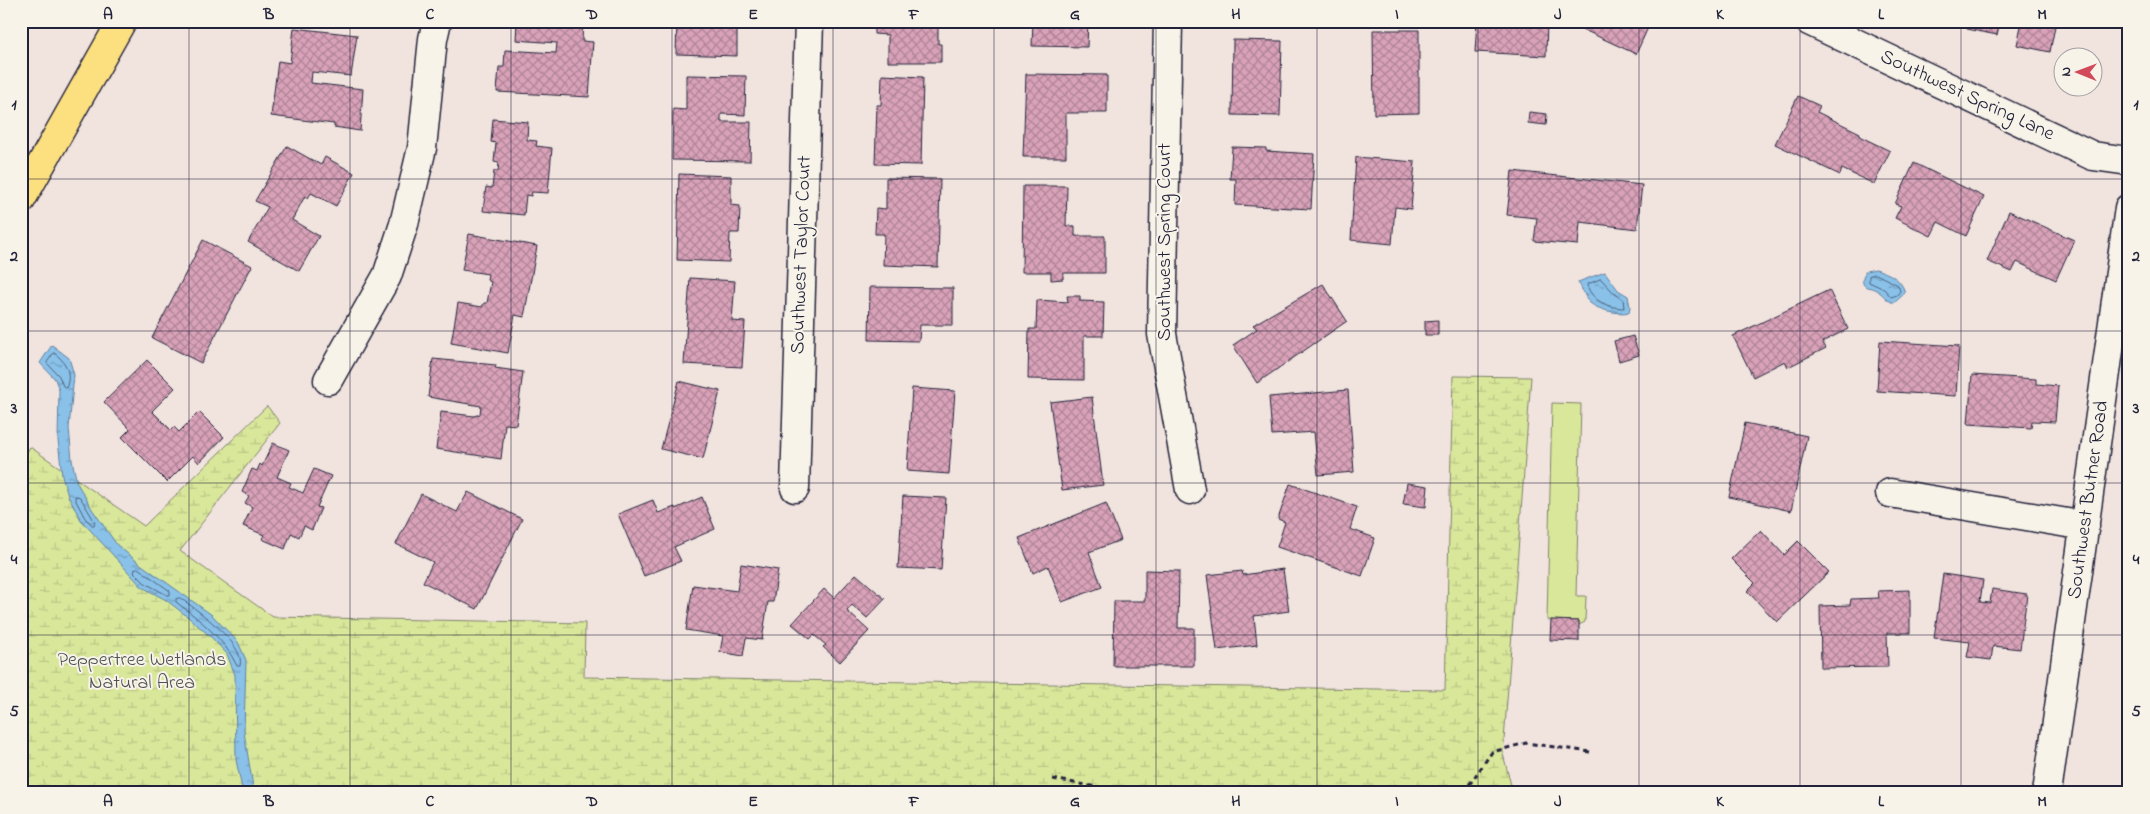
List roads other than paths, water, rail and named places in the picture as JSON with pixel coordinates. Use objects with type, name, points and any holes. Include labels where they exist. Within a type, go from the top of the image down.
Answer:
[{"type":"highway","points":[[21,200],[122,21]]},
{"type":"street","points":[[328,380],[386,276],[404,224],[422,148],[433,39],[437,21]]},
{"type":"street","name":"Southwest Taylor Court","points":[[795,488],[809,21]]},
{"type":"street","name":"Southwest Spring Court","points":[[1168,21],[1162,334],[1190,490]]},
{"type":"street","name":"Southwest Spring Lane","points":[[1809,21],[2093,156],[2108,160],[2129,161]]},
{"type":"street","name":"Southwest Butner Road","points":[[2047,793],[2129,208]]},
{"type":"street","points":[[1890,493],[2085,526]]},
{"type":"water","points":[[1876,269],[1894,277],[1901,284],[1905,293],[1894,303],[1877,290],[1864,285],[1863,278],[1866,271]]},
{"type":"water","points":[[1605,272],[1618,290],[1628,296],[1629,312],[1620,313],[1603,310],[1590,303],[1587,298],[1578,282]]},
{"type":"water","points":[[52,345],[69,358],[74,375],[69,428],[72,460],[77,483],[92,509],[117,545],[212,615],[238,642],[246,660],[244,732],[254,793],[243,793],[236,760],[235,675],[227,654],[188,617],[166,600],[142,587],[81,520],[68,496],[62,476],[58,440],[59,390],[55,379],[40,363]]},
{"type":"park label","name":"Peppertree Wetlands Natural Area","points":[[142,672]]}]
